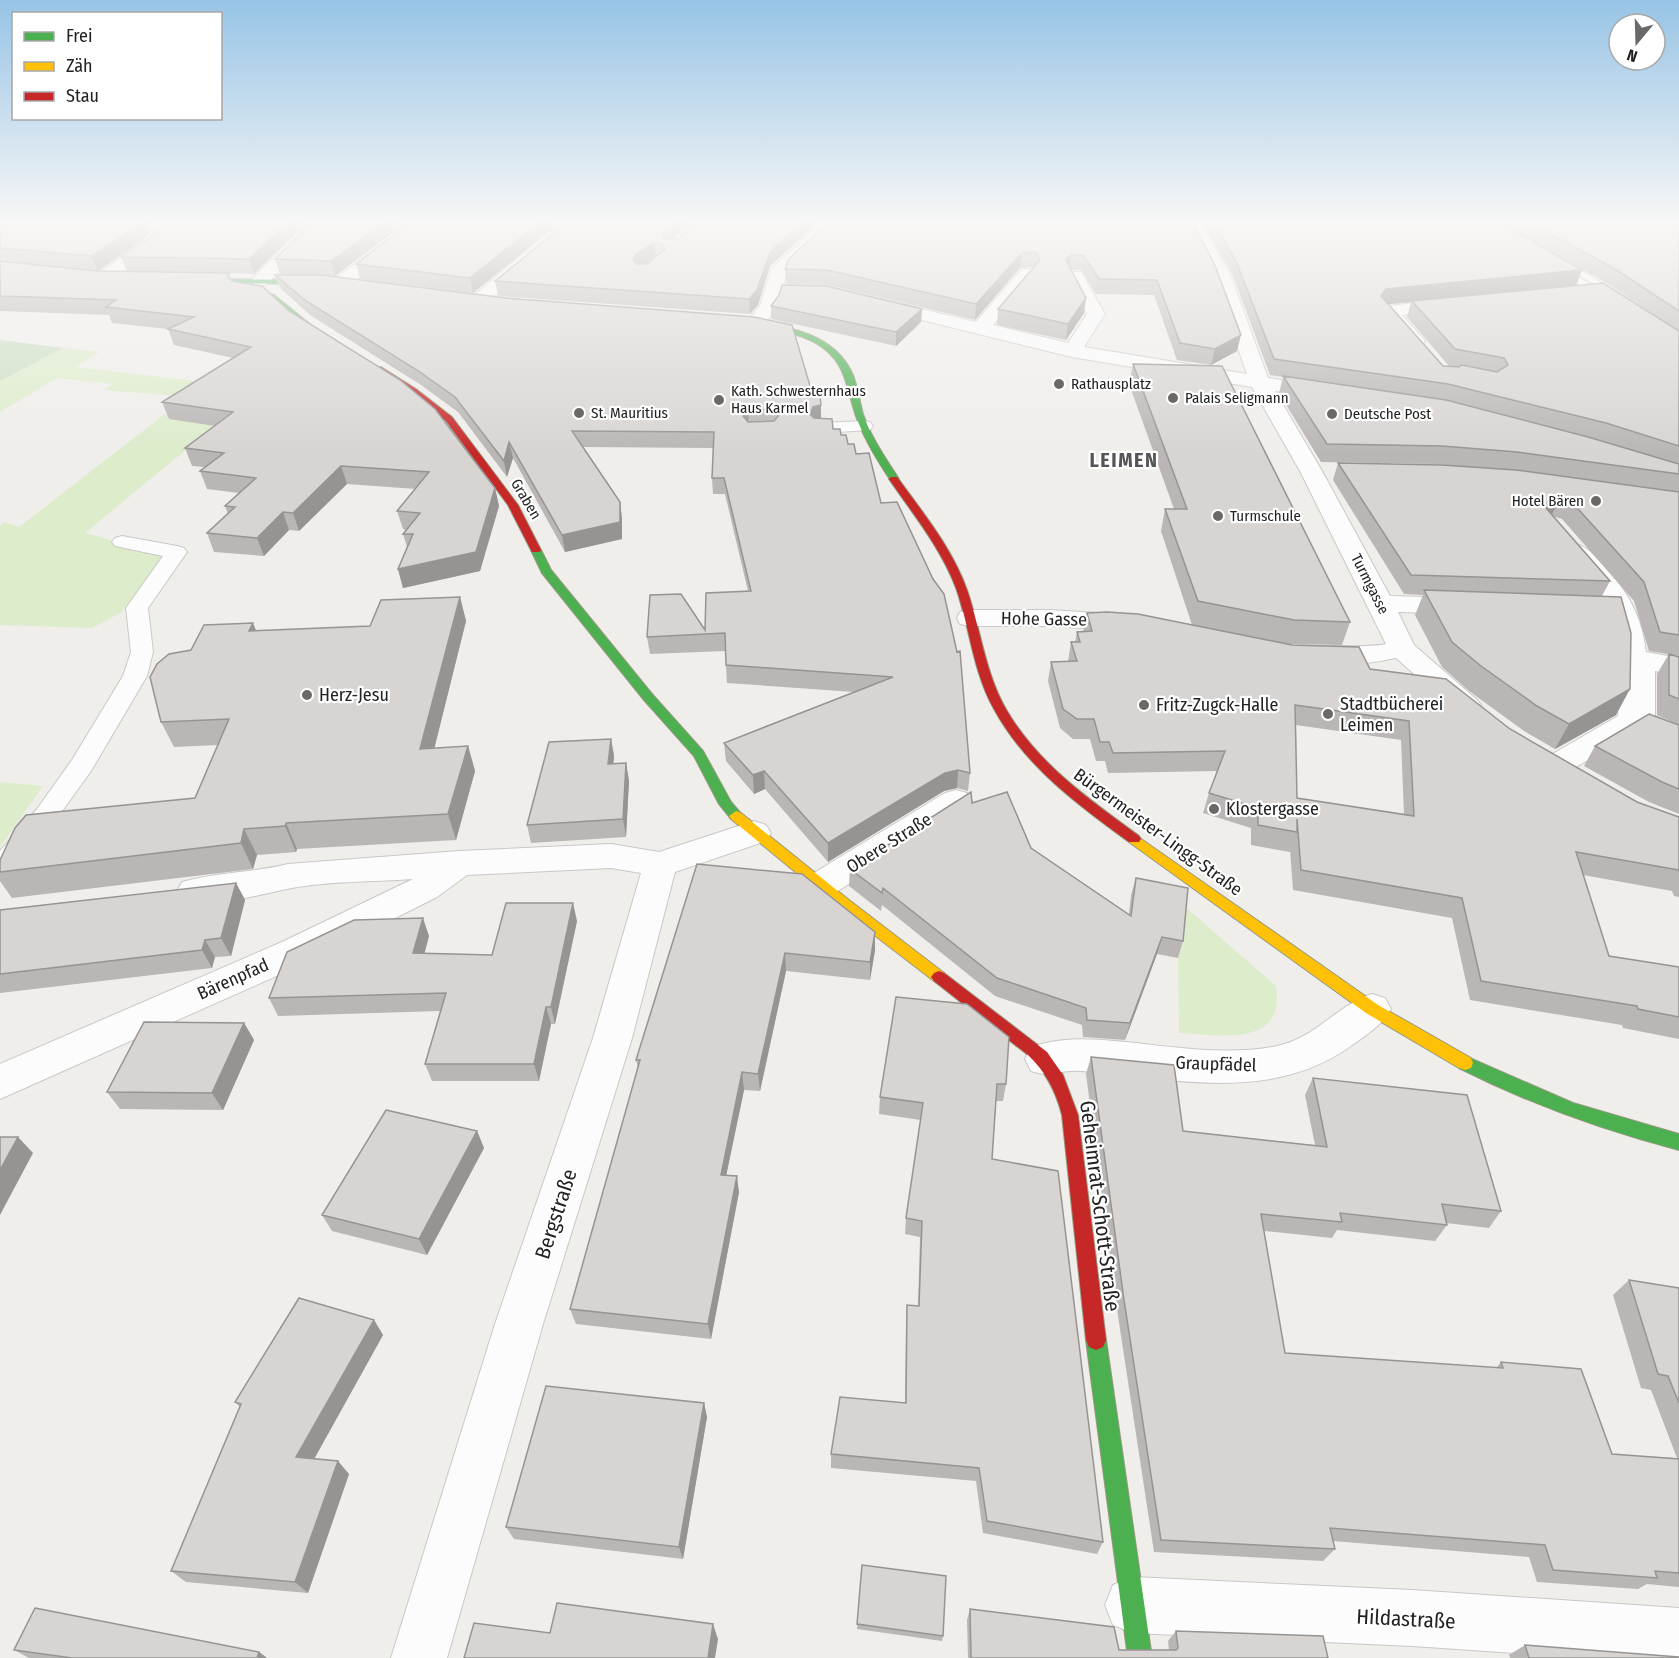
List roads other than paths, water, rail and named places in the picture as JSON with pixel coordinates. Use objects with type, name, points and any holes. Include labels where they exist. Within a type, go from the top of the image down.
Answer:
[{"type":"street","points":[[279,299],[302,321],[348,350]]},
{"type":"street","points":[[755,323],[769,308],[771,299]]},
{"type":"street","points":[[862,299],[1072,351],[1348,396]]},
{"type":"street","points":[[980,329],[1005,299]]},
{"type":"street","points":[[1072,351],[1096,314],[1088,299]]},
{"type":"street","name":"Turmgasse","points":[[1230,299],[1260,383],[1323,471],[1402,649],[1458,699],[1488,722]]},
{"type":"street","points":[[1614,299],[1679,341]]},
{"type":"street","points":[[471,301],[498,304]]},
{"type":"street","points":[[1428,355],[1388,311],[1468,302]]},
{"type":"street","name":"Bürgermeister-Lingg-Straße","points":[[732,321],[755,323],[804,336],[832,350],[849,374],[864,426],[878,453],[957,577],[986,681],[1002,711],[1027,749],[1068,791],[1405,1031],[1514,1088],[1646,1136],[1679,1142]]},
{"type":"street","name":"Graben","points":[[367,362],[413,391],[449,419],[513,505],[546,571],[648,697],[699,754],[726,804],[754,833]]},
{"type":"street","points":[[1558,532],[1608,588],[1611,611],[1634,658],[1634,720],[1542,758],[1586,783]]},
{"type":"street","points":[[1382,604],[1486,606]]},
{"type":"street","name":"Hohe Gasse","points":[[970,618],[1098,620],[1153,626]]},
{"type":"street","points":[[1286,654],[1365,656],[1402,649]]},
{"type":"street","points":[[1679,668],[1641,660],[1640,722],[1679,738]]},
{"type":"street","name":"Obere Straße","points":[[821,885],[956,801]]},
{"type":"street","points":[[161,895],[262,884],[288,876],[459,863],[611,856],[660,864],[754,833]]},
{"type":"street","name":"Geheimrat-Schott-Straße","points":[[754,833],[1045,1059],[1065,1092],[1070,1115],[1093,1316],[1140,1658]]},
{"type":"street","name":"Bärenpfad","points":[[0,1082],[295,952],[425,888],[459,863]]},
{"type":"street","name":"Bergstraße","points":[[419,1658],[519,1324],[626,992],[660,864]]},
{"type":"street","name":"Graupfädel","points":[[1045,1059],[1073,1054],[1205,1066],[1277,1064],[1300,1057],[1329,1041],[1372,1009]]},
{"type":"street","name":"Hildastraße","points":[[1133,1605],[1412,1618],[1679,1636]]},
{"type":"lane","points":[[821,428],[864,426]]},
{"type":"lane","points":[[0,870],[46,815],[82,765],[140,664],[142,652],[137,608],[177,552],[123,542]]},
{"type":"place","name":"Rathausplatz","points":[[1059,384]]},
{"type":"place","name":"Palais Seligmann","points":[[1173,398]]},
{"type":"place","name":"Kath. Schwesternhaus Haus Karmel","points":[[719,400]]},
{"type":"place","name":"St. Mauritius","points":[[579,413]]},
{"type":"place","name":"Deutsche Post","points":[[1332,414]]},
{"type":"place","name":"Hotel Bären","points":[[1596,501]]},
{"type":"place","name":"Turmschule","points":[[1218,516]]},
{"type":"place","name":"Herz-Jesu","points":[[307,695]]},
{"type":"place","name":"Fritz-Zugck-Halle","points":[[1144,705]]},
{"type":"place","name":"Stadtbücherei Leimen","points":[[1328,714]]},
{"type":"place","name":"Klostergasse","points":[[1214,809]]},
{"type":"district","name":"LEIMEN","points":[[1124,460]]}]
